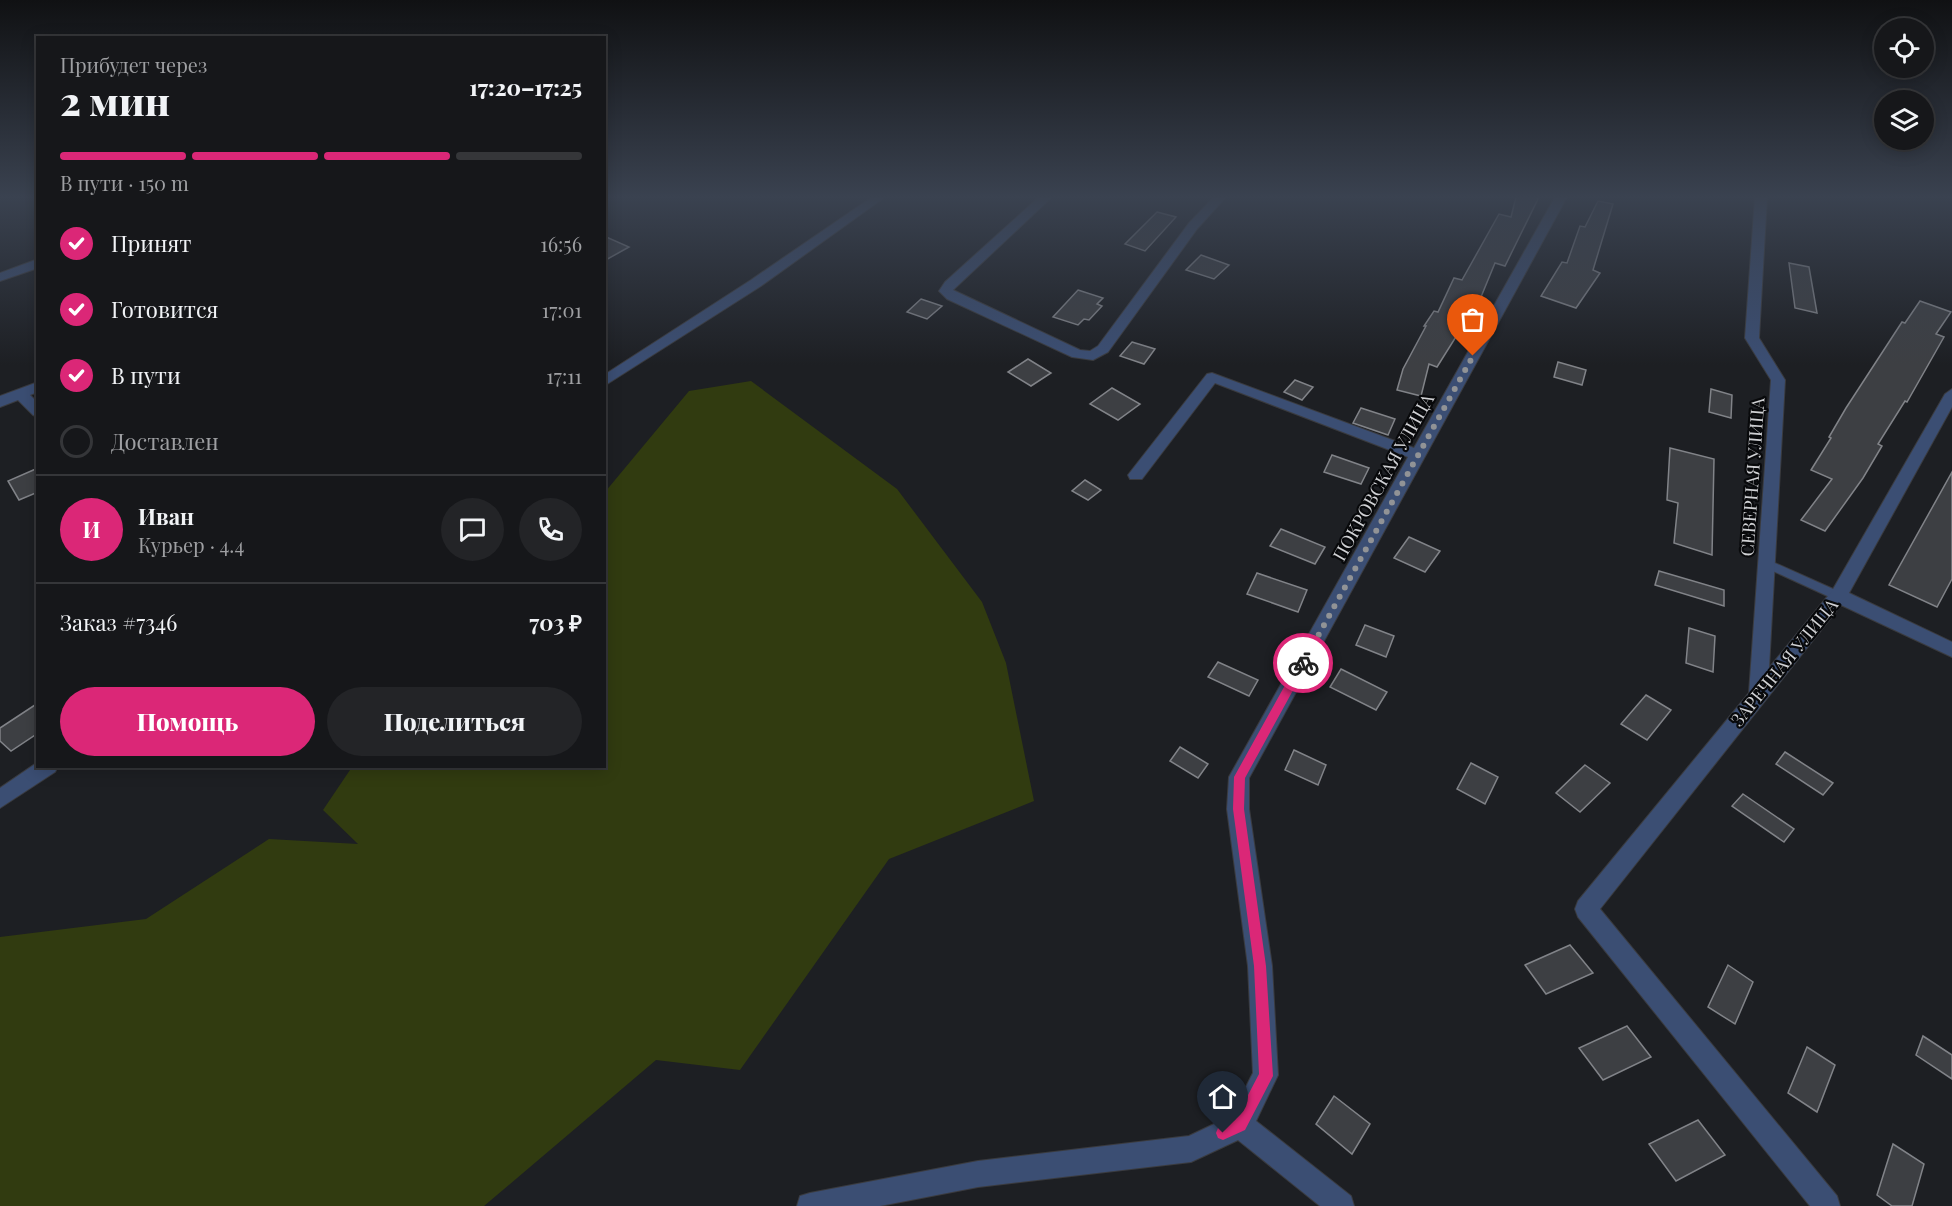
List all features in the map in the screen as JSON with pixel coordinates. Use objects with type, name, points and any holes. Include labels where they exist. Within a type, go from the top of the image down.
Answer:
[{"type":"street","points":[[606,381],[799,253]]},
{"type":"street","points":[[985,253],[946,291],[952,296],[1077,354],[1093,357],[1103,349],[1173,253]]},
{"type":"street","name":"ПОКРОВСКАЯ УЛИЦА","points":[[1240,1125],[1266,1076],[1260,966],[1238,809],[1239,777],[1530,253]]},
{"type":"street","name":"СЕВЕРНАЯ УЛИЦА","points":[[1757,253],[1752,338],[1778,380],[1758,696]]},
{"type":"street","points":[[0,277],[36,264]]},
{"type":"street","points":[[1136,475],[1212,377],[1418,455]]},
{"type":"street","points":[[0,402],[36,387]]},
{"type":"street","points":[[20,394],[36,410]]},
{"type":"street","name":"ЗАРЕЧНАЯ УЛИЦА","points":[[1827,1206],[1586,909],[1838,596],[1952,394]]},
{"type":"street","points":[[1838,596],[1952,650]]},
{"type":"street","points":[[0,799],[45,768]]},
{"type":"street","points":[[810,1206],[978,1174],[1191,1149],[1240,1125],[1341,1206]]},
{"type":"lane","points":[[1766,563],[1838,596]]},
{"type":"green space","points":[[751,381],[897,489],[982,602],[1006,663],[1034,801],[889,859],[740,1070],[656,1060],[484,1206],[0,1206],[0,937],[146,919],[269,839],[358,844],[323,810],[351,768],[606,768],[606,491],[689,391]]},
{"type":"building","points":[[606,253],[618,253],[606,260]]},
{"type":"building","points":[[1477,253],[1511,253],[1505,266],[1495,263],[1481,297],[1437,367],[1429,364],[1421,396],[1397,390],[1403,369],[1426,326],[1424,326],[1434,311],[1438,312],[1454,278],[1462,280]]},
{"type":"building","points":[[1570,253],[1598,253],[1593,270],[1600,273],[1576,308],[1541,296],[1562,262],[1567,263]]},
{"type":"building","points":[[1201,255],[1229,265],[1214,279],[1186,270]]},
{"type":"building","points":[[1789,263],[1809,267],[1817,313],[1795,308]]},
{"type":"building","points":[[1078,290],[1103,298],[1097,304],[1102,306],[1089,320],[1084,319],[1078,325],[1053,317]]},
{"type":"building","points":[[921,299],[942,306],[927,319],[907,312]]},
{"type":"building","points":[[1920,301],[1951,312],[1936,334],[1944,337],[1907,402],[1905,401],[1878,444],[1882,446],[1863,478],[1825,531],[1801,520],[1832,479],[1811,470],[1846,408],[1902,322],[1905,323]]},
{"type":"building","points":[[1132,342],[1155,349],[1144,364],[1120,356]]},
{"type":"building","points":[[1028,359],[1051,373],[1031,386],[1008,372]]},
{"type":"building","points":[[1558,362],[1586,370],[1582,385],[1554,377]]},
{"type":"building","points":[[1295,380],[1313,387],[1302,400],[1284,392]]},
{"type":"building","points":[[1112,388],[1140,404],[1118,420],[1090,404]]},
{"type":"building","points":[[1711,389],[1732,395],[1731,418],[1709,412]]},
{"type":"building","points":[[1361,408],[1395,419],[1388,435],[1353,423]]},
{"type":"building","points":[[1670,448],[1714,459],[1712,555],[1674,543],[1678,503],[1667,500]]},
{"type":"building","points":[[1332,455],[1369,468],[1361,484],[1324,472]]},
{"type":"building","points":[[36,469],[36,493],[19,500],[8,481]]},
{"type":"building","points":[[1952,472],[1952,579],[1937,607],[1889,585]]},
{"type":"building","points":[[1085,480],[1101,490],[1088,500],[1072,491]]},
{"type":"building","points":[[1281,529],[1325,547],[1315,564],[1270,546]]},
{"type":"building","points":[[1409,537],[1440,551],[1425,572],[1394,558]]},
{"type":"building","points":[[1659,571],[1724,590],[1724,606],[1655,585]]},
{"type":"building","points":[[1257,573],[1307,590],[1298,612],[1247,594]]},
{"type":"building","points":[[1365,625],[1394,636],[1386,657],[1356,645]]},
{"type":"building","points":[[1689,628],[1715,636],[1713,672],[1686,663]]},
{"type":"building","points":[[1218,662],[1258,680],[1249,696],[1208,677]]},
{"type":"building","points":[[1341,669],[1387,692],[1376,710],[1330,687]]},
{"type":"building","points":[[1646,695],[1671,710],[1647,740],[1621,724]]},
{"type":"building","points":[[36,704],[36,734],[11,751],[0,741],[0,728]]},
{"type":"building","points":[[1180,747],[1208,764],[1198,778],[1170,761]]},
{"type":"building","points":[[1294,750],[1326,765],[1318,785],[1285,770]]},
{"type":"building","points":[[1785,752],[1833,783],[1823,795],[1776,764]]},
{"type":"building","points":[[1471,763],[1498,777],[1485,804],[1457,789]]},
{"type":"building","points":[[1585,765],[1610,783],[1580,812],[1556,793]]},
{"type":"building","points":[[1743,794],[1794,829],[1784,842],[1732,806]]},
{"type":"building","points":[[1570,945],[1593,973],[1546,994],[1525,965]]},
{"type":"building","points":[[1728,965],[1753,982],[1735,1024],[1708,1007]]},
{"type":"building","points":[[1627,1026],[1651,1057],[1603,1080],[1579,1048]]},
{"type":"building","points":[[1923,1036],[1952,1055],[1952,1079],[1916,1055]]},
{"type":"building","points":[[1807,1047],[1835,1065],[1817,1112],[1788,1093]]},
{"type":"building","points":[[1334,1096],[1370,1124],[1352,1154],[1316,1124]]},
{"type":"building","points":[[1698,1120],[1725,1155],[1676,1181],[1649,1144]]},
{"type":"building","points":[[1893,1144],[1924,1164],[1912,1206],[1892,1206],[1877,1195]]},
{"type":"way so far","points":[[1303,663],[1473,356]]},
{"type":"route","points":[[1223,1133],[1240,1125],[1266,1076],[1260,966],[1247,860],[1238,809],[1239,777],[1303,663]]}]
